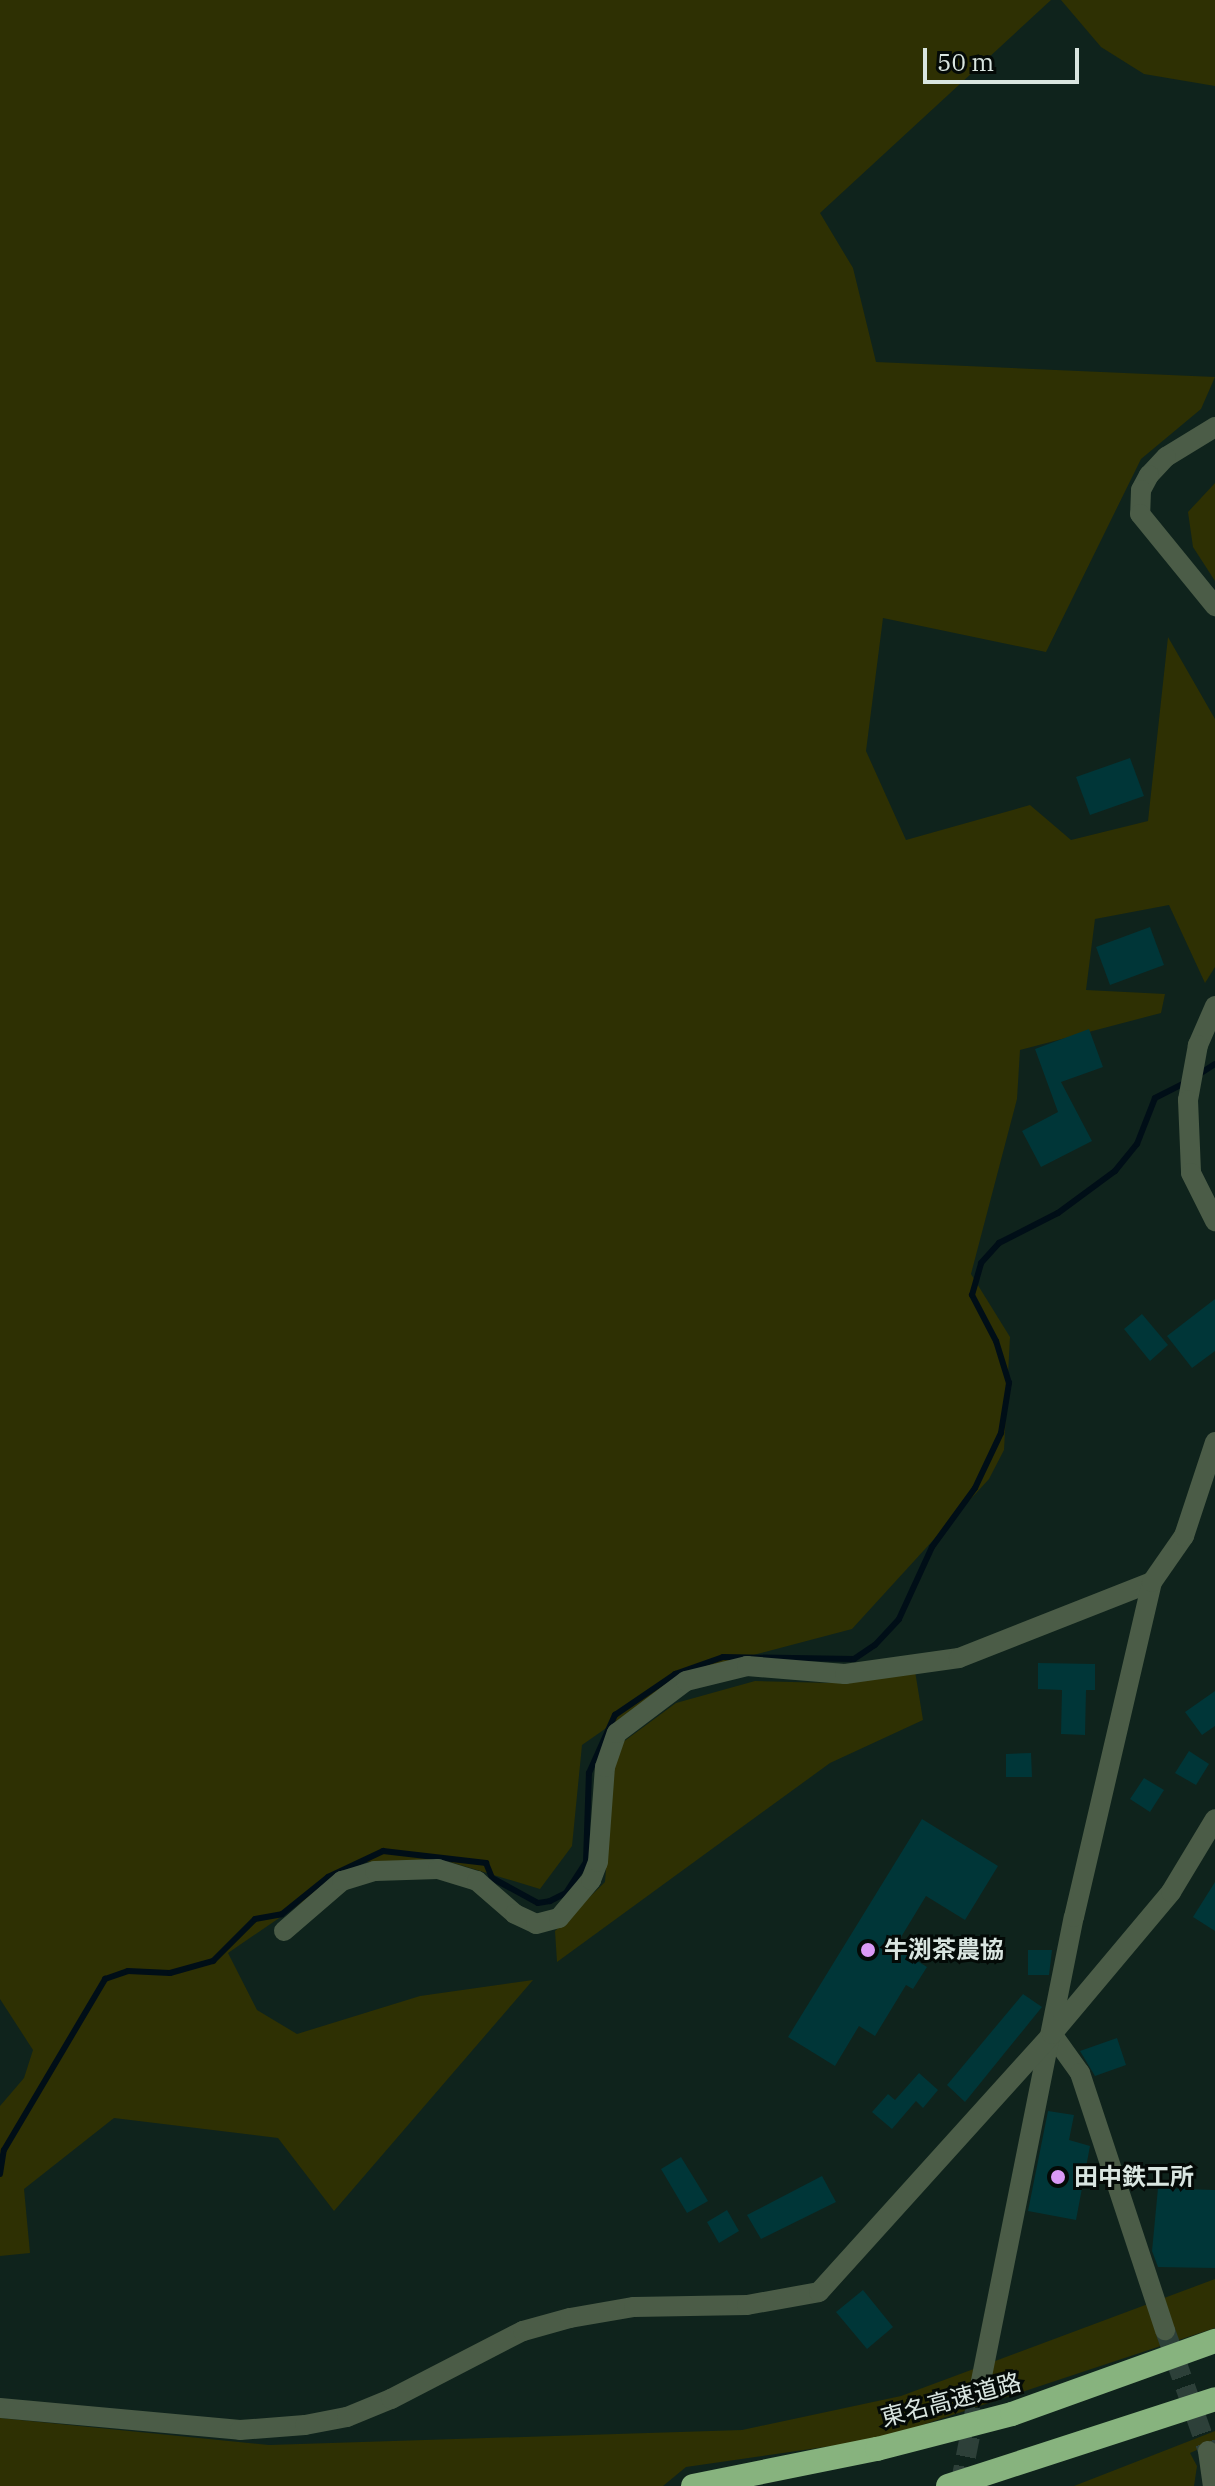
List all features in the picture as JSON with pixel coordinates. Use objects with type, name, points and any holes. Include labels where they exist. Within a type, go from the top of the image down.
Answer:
[{"type":"highway","name":"東名高速道路","points":[[693,2486],[877,2449],[1012,2414],[1215,2341]]},
{"type":"highway","points":[[948,2486],[1215,2399]]},
{"type":"street","points":[[1215,427],[1166,457],[1149,475],[1141,490],[1140,514],[1215,606]]},
{"type":"street","points":[[1215,1006],[1198,1045],[1188,1100],[1191,1173],[1215,1221]]},
{"type":"street","points":[[981,2381],[1074,1917],[1152,1582],[1184,1536],[1215,1442]]},
{"type":"street","points":[[284,1931],[342,1881],[375,1871],[438,1869],[477,1881],[515,1914],[536,1924],[559,1918],[591,1880],[598,1862],[605,1767],[617,1733],[686,1681],[747,1666],[845,1674],[959,1658],[1152,1582]]},
{"type":"street","points":[[0,2408],[240,2430],[305,2425],[376,2405],[523,2331],[570,2318],[634,2307],[747,2305],[819,2292],[1052,2034],[1171,1892],[1215,1819]]},
{"type":"street","points":[[1052,2034],[1080,2073],[1165,2330]]},
{"type":"street","points":[[1208,2451],[1213,2486]]},
{"type":"shaded area","points":[[0,0],[1051,0],[820,213],[853,268],[876,362],[1215,377],[1201,409],[1141,459],[1046,652],[883,618],[866,751],[906,840],[1030,805],[1071,840],[1148,821],[1168,637],[1215,719],[1215,967],[1205,983],[1169,905],[1095,919],[1086,990],[1165,994],[1161,1013],[1020,1050],[1017,1099],[971,1274],[1010,1337],[1004,1450],[989,1479],[852,1629],[685,1673],[582,1745],[572,1846],[540,1889],[447,1861],[361,1862],[228,1953],[257,2010],[297,2034],[420,1996],[533,1980],[334,2211],[278,2138],[114,2118],[24,2189],[30,2253],[0,2256],[0,2106],[24,2078],[33,2050],[0,1999]]},
{"type":"shaded area","points":[[1061,0],[1215,0],[1215,86],[1144,74],[1101,47]]},
{"type":"shaded area","points":[[1215,483],[1215,581],[1193,547],[1188,512]]},
{"type":"shaded area","points":[[915,1671],[923,1720],[830,1763],[557,1962],[555,1931],[605,1882],[615,1748],[676,1703],[755,1681],[831,1683]]},
{"type":"shaded area","points":[[1215,2279],[1215,2328],[880,2439],[686,2467],[663,2486],[0,2486],[0,2418],[269,2445],[742,2430],[901,2396]]},
{"type":"shaded area","points":[[1215,2431],[1215,2442],[1190,2453],[1197,2466],[1194,2486],[1074,2486]]},
{"type":"building","points":[[1130,758],[1144,796],[1090,815],[1076,777]]},
{"type":"building","points":[[1150,927],[1164,965],[1110,985],[1096,947]]},
{"type":"building","points":[[1089,1029],[1103,1067],[1061,1082],[1092,1141],[1041,1167],[1022,1131],[1058,1112],[1035,1049]]},
{"type":"building","points":[[1215,1299],[1215,1351],[1192,1368],[1167,1336]]},
{"type":"building","points":[[1142,1314],[1168,1345],[1150,1361],[1124,1329]]},
{"type":"building","points":[[1038,1663],[1095,1664],[1095,1690],[1086,1690],[1085,1735],[1061,1734],[1062,1690],[1038,1689]]},
{"type":"building","points":[[1215,1691],[1215,1726],[1202,1735],[1185,1712]]},
{"type":"building","points":[[1189,1751],[1209,1764],[1196,1785],[1175,1773]]},
{"type":"building","points":[[1031,1753],[1032,1777],[1006,1777],[1006,1754]]},
{"type":"building","points":[[1144,1778],[1164,1790],[1150,1812],[1130,1799]]},
{"type":"building","name":"牛渕茶農協","points":[[922,1819],[998,1866],[965,1920],[926,1896],[895,1947],[927,1967],[913,1989],[906,1985],[875,2036],[859,2026],[835,2066],[788,2037]]},
{"type":"building","points":[[1215,1882],[1215,1931],[1193,1917]]},
{"type":"building","points":[[1028,1950],[1052,1950],[1049,1975],[1028,1975]]},
{"type":"building","points":[[1023,1994],[1042,2007],[965,2102],[947,2085]]},
{"type":"building","points":[[1117,2038],[1126,2065],[1095,2076],[1080,2051]]},
{"type":"building","points":[[919,2073],[938,2090],[923,2108],[916,2101],[892,2129],[872,2112],[888,2094],[895,2100]]},
{"type":"building","name":"田中鉄工所","points":[[1048,2111],[1074,2115],[1069,2140],[1090,2146],[1076,2220],[1028,2211]]},
{"type":"building","points":[[681,2157],[708,2201],[687,2213],[661,2169]]},
{"type":"building","points":[[822,2176],[836,2202],[761,2239],[747,2215]]},
{"type":"building","points":[[1158,2188],[1215,2190],[1215,2268],[1158,2267],[1152,2251]]},
{"type":"building","points":[[727,2210],[739,2231],[719,2243],[707,2222]]},
{"type":"building","points":[[863,2290],[893,2327],[867,2349],[836,2312]]},
{"type":"waterway","points":[[1198,1075],[1215,1064]]},
{"type":"waterway","points":[[0,2174],[4,2150],[105,1979],[128,1971],[170,1973],[213,1961],[255,1919],[282,1914],[328,1877],[383,1851],[486,1863],[492,1878],[538,1903],[550,1901],[566,1893],[586,1862],[589,1773],[615,1715],[675,1674],[723,1657],[854,1659],[875,1645],[899,1619],[932,1547],[975,1488],[1001,1433],[1009,1383],[996,1341],[972,1295],[981,1263],[999,1243],[1058,1213],[1115,1171],[1137,1144],[1155,1098],[1185,1083]]},
{"type":"tunnel","points":[[1165,2330],[1208,2451]]},
{"type":"tunnel","points":[[960,2486],[981,2381]]},
{"type":"place","name":"牛渕茶農協","points":[[868,1950]]},
{"type":"place","name":"田中鉄工所","points":[[1058,2177]]}]
